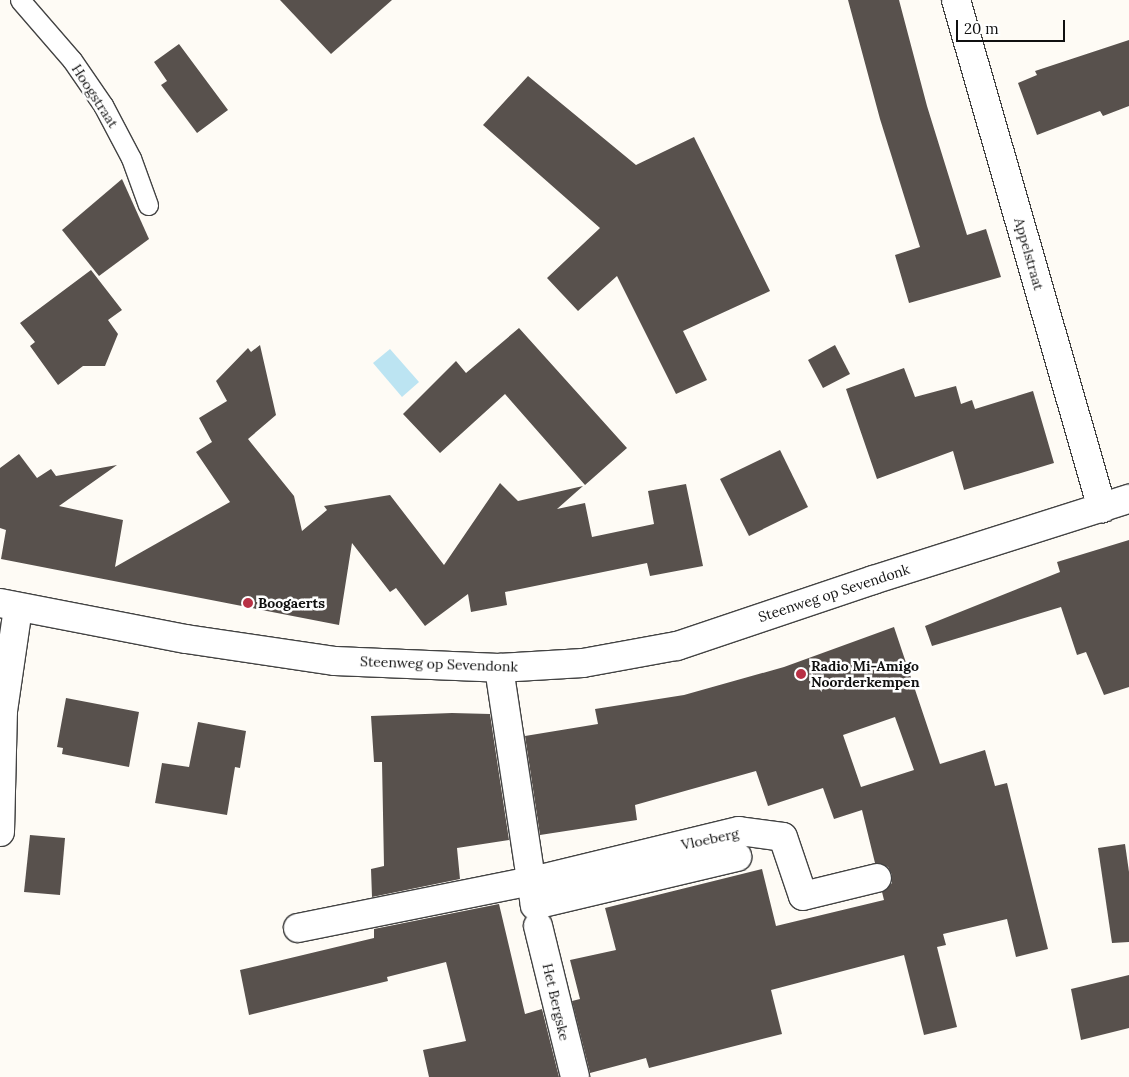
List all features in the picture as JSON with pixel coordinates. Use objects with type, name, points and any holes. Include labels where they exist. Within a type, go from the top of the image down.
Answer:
[{"type":"street","name":"Appelstraat","points":[[956,0],[1102,508]]},
{"type":"street","name":"Steenweg op Sevendonk","points":[[9,606],[186,639],[335,661],[500,668],[583,663],[677,646],[873,580],[1129,499]]},
{"type":"street","points":[[0,832],[3,711],[9,606]]},
{"type":"street","name":"Vloeberg","points":[[500,668],[534,905],[737,857]]},
{"type":"street","name":"Vloeberg","points":[[298,928],[532,882],[738,831],[783,837],[803,896],[877,878]]},
{"type":"street","name":"Het Bergske","points":[[538,926],[576,1077]]},
{"type":"lane","name":"Hoogstraat","points":[[20,0],[72,60],[103,105],[131,158],[148,205]]},
{"type":"water","points":[[390,349],[419,382],[402,397],[373,363]]},
{"type":"building","points":[[280,0],[392,0],[331,54]]},
{"type":"building","points":[[848,0],[899,0],[927,106],[967,235],[986,229],[1001,277],[909,303],[895,255],[920,247],[880,119]]},
{"type":"building","points":[[1129,40],[1129,106],[1103,116],[1100,111],[1037,135],[1018,83],[1037,75],[1035,71]]},
{"type":"building","points":[[179,44],[228,110],[197,133],[161,85],[167,81],[154,62]]},
{"type":"building","points":[[528,76],[636,165],[694,137],[770,291],[683,331],[707,380],[676,394],[617,276],[578,311],[547,278],[600,228],[483,125]]},
{"type":"building","points":[[122,179],[149,239],[99,276],[62,230]]},
{"type":"building","points":[[91,270],[122,310],[108,320],[118,334],[105,366],[83,366],[58,385],[30,346],[35,342],[20,323]]},
{"type":"building","points":[[519,328],[627,448],[585,485],[505,394],[440,453],[403,414],[456,361],[466,373]]},
{"type":"building","points":[[260,345],[276,415],[248,439],[294,496],[302,531],[327,510],[324,506],[390,495],[444,565],[500,483],[518,501],[583,486],[557,509],[585,503],[592,537],[654,524],[648,491],[686,484],[703,566],[650,576],[647,563],[505,592],[507,605],[471,612],[468,594],[425,626],[396,588],[390,592],[352,543],[339,625],[1,559],[6,530],[0,528],[0,468],[19,454],[37,478],[51,469],[56,476],[117,465],[59,506],[123,520],[115,567],[230,502],[196,452],[212,442],[199,418],[227,401],[216,381],[248,348],[251,352]]},
{"type":"building","points":[[835,345],[850,374],[823,388],[808,360]]},
{"type":"building","points":[[904,368],[915,397],[956,386],[961,404],[972,400],[975,409],[1033,391],[1054,463],[964,490],[953,451],[877,479],[846,389]]},
{"type":"building","points":[[780,450],[808,507],[749,536],[720,479]]},
{"type":"building","points":[[1129,540],[1129,687],[1104,695],[1086,652],[1077,655],[1061,607],[932,646],[925,626],[1060,572],[1057,562]]},
{"type":"building","points":[[894,627],[940,764],[985,750],[995,786],[1007,783],[1048,949],[1016,957],[1007,919],[943,934],[946,945],[937,947],[957,1027],[924,1035],[904,955],[771,990],[782,1034],[649,1068],[646,1058],[590,1073],[572,1001],[580,999],[570,960],[616,950],[605,908],[762,869],[776,926],[884,900],[882,892],[892,883],[892,875],[888,867],[875,863],[862,810],[834,819],[823,788],[768,806],[756,771],[635,805],[637,820],[540,835],[525,736],[598,724],[595,709],[684,695],[784,667]],"holes":[[[895,717],[914,770],[861,787],[843,735]]]},
{"type":"building","points":[[66,698],[139,712],[129,767],[62,754],[63,748],[57,747]]},
{"type":"building","points":[[452,713],[490,714],[509,840],[457,848],[460,879],[372,897],[371,869],[384,866],[382,762],[374,762],[371,716]]},
{"type":"building","points":[[198,722],[246,731],[240,768],[235,767],[227,815],[155,803],[162,763],[189,767]]},
{"type":"building","points":[[30,835],[65,838],[60,895],[24,892]]},
{"type":"building","points":[[1125,844],[1129,872],[1129,942],[1112,943],[1098,848]]},
{"type":"building","points":[[499,904],[525,1014],[542,1009],[559,1077],[429,1077],[423,1050],[466,1041],[446,962],[387,977],[388,981],[249,1015],[240,970],[374,938],[374,929]]},
{"type":"building","points":[[1129,975],[1129,1028],[1081,1040],[1071,989]]},
{"type":"place","name":"Boogaerts","points":[[248,603]]},
{"type":"place","name":"Radio Mi-Amigo Noorderkempen","points":[[801,674]]}]
